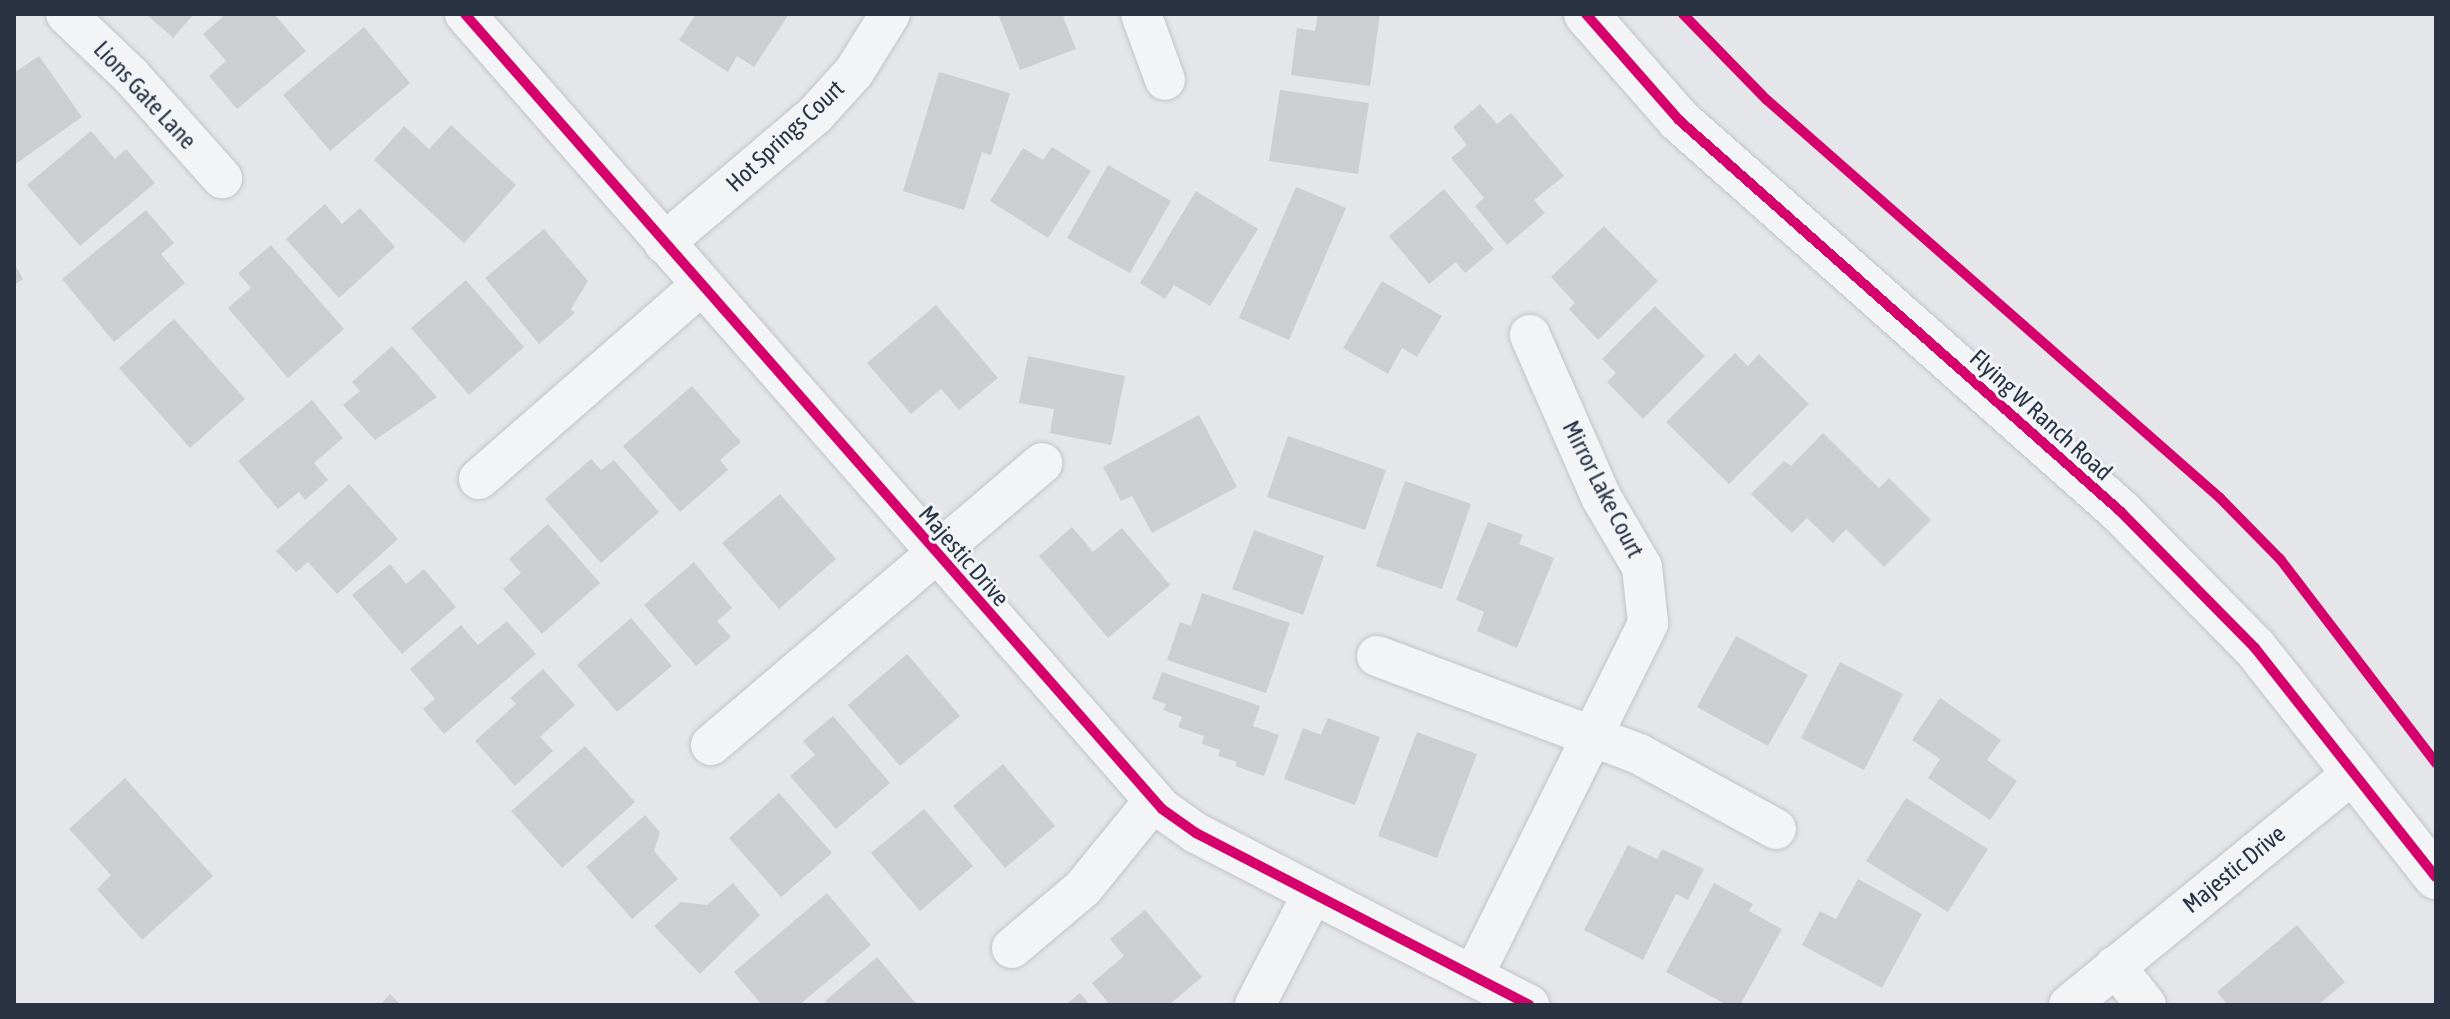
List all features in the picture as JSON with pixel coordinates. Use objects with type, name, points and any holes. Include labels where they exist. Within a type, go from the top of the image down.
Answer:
[{"type":"street","name":"Lions Gate Lane","points":[[66,14],[131,76],[222,178]]},
{"type":"street","name":"Majestic Drive","points":[[465,14],[1154,801],[1196,833],[1529,1005]]},
{"type":"street","name":"Hot Springs Court","points":[[664,243],[815,115],[854,72],[890,14]]},
{"type":"street","points":[[1141,14],[1165,80]]},
{"type":"street","name":"Flying W Ranch Road","points":[[1586,14],[1679,120],[2120,511],[2255,648],[2436,877]]},
{"type":"street","points":[[479,479],[701,285]]},
{"type":"street","name":"Mirror Lake Court","points":[[1473,976],[1648,623],[1642,567],[1601,497],[1530,335]]},
{"type":"street","name":"Majestic Drive","points":[[711,745],[1042,463]]},
{"type":"street","points":[[1377,656],[1595,735],[1776,829]]},
{"type":"street","name":"Majestic Drive","points":[[2069,1005],[2353,773]]},
{"type":"street","points":[[1012,948],[1083,888],[1154,801]]},
{"type":"street","points":[[1255,1005],[1313,893]]},
{"type":"street","points":[[2115,966],[2146,1005]]},
{"type":"building","points":[[146,14],[194,14],[173,38]]},
{"type":"building","points":[[226,14],[274,14],[306,51],[237,109],[209,76],[226,61],[203,34]]},
{"type":"building","points":[[696,14],[789,14],[754,67],[737,56],[728,72],[679,40]]},
{"type":"building","points":[[998,14],[1069,14],[1063,17],[1076,49],[1020,70]]},
{"type":"building","points":[[1318,14],[1380,14],[1370,86],[1291,75],[1297,28],[1315,31]]},
{"type":"building","points":[[364,27],[410,83],[330,151],[283,95]]},
{"type":"building","points":[[39,56],[82,117],[14,165],[14,73]]},
{"type":"building","points":[[939,72],[1010,93],[991,155],[982,152],[964,210],[903,191]]},
{"type":"building","points":[[1280,90],[1369,103],[1358,174],[1269,161]]},
{"type":"building","points":[[1480,104],[1497,124],[1511,113],[1564,176],[1534,200],[1545,213],[1507,245],[1475,206],[1484,198],[1451,158],[1467,145],[1453,127]]},
{"type":"building","points":[[451,125],[516,185],[464,243],[374,160],[404,126],[429,149]]},
{"type":"building","points":[[91,131],[115,159],[126,149],[155,183],[80,246],[27,185]]},
{"type":"building","points":[[1052,147],[1091,171],[1048,238],[990,201],[1023,148],[1043,160]]},
{"type":"building","points":[[1108,165],[1171,201],[1130,273],[1067,238]]},
{"type":"building","points":[[1296,187],[1346,208],[1289,340],[1239,318]]},
{"type":"building","points":[[1444,189],[1494,249],[1465,273],[1456,262],[1429,284],[1389,236]]},
{"type":"building","points":[[1196,191],[1258,229],[1210,306],[1174,285],[1165,299],[1140,283]]},
{"type":"building","points":[[325,204],[342,224],[360,208],[395,247],[339,298],[286,239]]},
{"type":"building","points":[[146,210],[174,243],[161,254],[185,283],[114,342],[62,279]]},
{"type":"building","points":[[1604,226],[1658,281],[1598,340],[1569,309],[1575,303],[1551,277]]},
{"type":"building","points":[[544,229],[588,281],[571,309],[575,313],[539,344],[485,278]]},
{"type":"building","points":[[271,245],[344,329],[288,378],[228,308],[251,288],[238,273]]},
{"type":"building","points":[[14,263],[23,279],[14,285]]},
{"type":"building","points":[[466,280],[524,347],[469,395],[411,328]]},
{"type":"building","points":[[1382,281],[1442,316],[1417,357],[1402,348],[1388,374],[1343,348]]},
{"type":"building","points":[[936,305],[998,378],[959,410],[941,389],[911,414],[867,363]]},
{"type":"building","points":[[1655,306],[1705,356],[1643,419],[1607,382],[1616,373],[1602,359]]},
{"type":"building","points":[[174,319],[245,399],[190,448],[119,368]]},
{"type":"building","points":[[392,346],[437,397],[375,440],[343,405],[360,391],[352,382]]},
{"type":"building","points":[[1735,353],[1748,366],[1759,354],[1809,404],[1729,484],[1666,422]]},
{"type":"building","points":[[1028,356],[1125,376],[1111,445],[1050,433],[1054,409],[1019,403]]},
{"type":"building","points":[[692,386],[741,442],[720,460],[728,470],[680,512],[623,446]]},
{"type":"building","points":[[312,400],[343,438],[314,463],[328,480],[305,500],[299,492],[278,509],[238,461]]},
{"type":"building","points":[[1199,415],[1237,487],[1152,533],[1132,496],[1121,501],[1103,467]]},
{"type":"building","points":[[1823,433],[1879,488],[1889,478],[1931,520],[1884,567],[1846,529],[1833,543],[1807,518],[1792,533],[1751,494],[1784,461],[1791,466]]},
{"type":"building","points":[[1288,436],[1386,470],[1365,530],[1267,497]]},
{"type":"building","points":[[591,459],[601,470],[614,460],[659,512],[601,563],[545,499]]},
{"type":"building","points":[[1405,481],[1471,504],[1442,589],[1376,566]]},
{"type":"building","points":[[349,484],[398,539],[337,594],[308,562],[296,572],[276,551]]},
{"type":"building","points":[[780,494],[836,559],[779,609],[722,543]]},
{"type":"building","points":[[1488,522],[1523,535],[1519,544],[1554,558],[1517,648],[1477,631],[1484,612],[1456,600]]},
{"type":"building","points":[[548,524],[600,583],[542,634],[503,589],[521,573],[509,559]]},
{"type":"building","points":[[1072,527],[1093,552],[1122,528],[1170,585],[1108,638],[1039,556]]},
{"type":"building","points":[[1254,530],[1324,556],[1303,615],[1232,589]]},
{"type":"building","points":[[694,562],[732,608],[717,621],[731,637],[696,666],[644,605]]},
{"type":"building","points":[[390,564],[406,584],[424,569],[456,607],[402,654],[352,595]]},
{"type":"building","points":[[1202,593],[1290,623],[1266,693],[1167,660],[1180,622],[1191,626]]},
{"type":"building","points":[[631,618],[672,666],[617,712],[577,665]]},
{"type":"building","points":[[507,621],[536,654],[444,734],[423,709],[435,699],[410,669],[461,625],[478,645]]},
{"type":"building","points":[[1736,636],[1808,675],[1768,746],[1697,707]]},
{"type":"building","points":[[907,654],[960,716],[900,766],[848,705]]},
{"type":"building","points":[[1840,662],[1903,694],[1864,770],[1801,738]]},
{"type":"building","points":[[543,669],[575,705],[540,737],[553,751],[515,786],[475,741],[516,704],[510,698]]},
{"type":"building","points":[[1162,672],[1260,706],[1253,726],[1279,735],[1264,776],[1235,766],[1237,762],[1218,756],[1220,750],[1202,744],[1204,736],[1178,727],[1182,717],[1163,710],[1166,704],[1152,699]]},
{"type":"building","points":[[1940,698],[2001,740],[1987,760],[2017,781],[1990,820],[1928,778],[1940,759],[1912,740]]},
{"type":"building","points":[[833,716],[890,783],[836,829],[790,776],[815,755],[803,741]]},
{"type":"building","points":[[1328,718],[1380,737],[1355,805],[1284,779],[1303,728],[1321,735]]},
{"type":"building","points":[[1417,732],[1477,754],[1437,858],[1378,836]]},
{"type":"building","points":[[585,746],[635,802],[562,868],[511,811]]},
{"type":"building","points":[[1003,764],[1055,826],[1005,868],[953,806]]},
{"type":"building","points":[[125,778],[213,876],[142,940],[97,889],[111,875],[69,829]]},
{"type":"building","points":[[779,793],[832,853],[781,897],[729,838]]},
{"type":"building","points":[[1906,798],[1988,849],[1948,912],[1866,861]]},
{"type":"building","points":[[924,809],[973,866],[920,911],[871,853]]},
{"type":"building","points":[[645,815],[660,832],[654,851],[678,879],[632,919],[586,867]]},
{"type":"building","points":[[1628,845],[1657,859],[1662,849],[1704,869],[1688,900],[1676,894],[1643,960],[1584,930]]},
{"type":"building","points":[[1858,879],[1922,914],[1882,988],[1802,945],[1820,911],[1836,919]]},
{"type":"building","points":[[733,883],[760,915],[700,974],[654,926],[681,902],[707,905]]},
{"type":"building","points":[[1714,883],[1753,904],[1749,911],[1782,929],[1740,1005],[1727,1005],[1666,972]]},
{"type":"building","points":[[827,893],[871,945],[799,1005],[762,1005],[734,972]]},
{"type":"building","points":[[1145,910],[1202,977],[1169,1005],[1110,1005],[1092,983],[1124,956],[1110,939]]},
{"type":"building","points":[[2297,925],[2345,982],[2318,1005],[2228,1005],[2217,992]]},
{"type":"building","points":[[877,957],[917,1005],[828,1005],[825,1001]]},
{"type":"building","points":[[1080,993],[1090,1005],[1065,1005]]},
{"type":"building","points":[[390,994],[401,1005],[380,1005]]},
{"type":"cycle path","points":[[465,14],[1162,809],[1196,833],[1529,1005]]},
{"type":"cycle path","points":[[1586,14],[1679,120],[2120,511],[2255,648],[2436,877]]},
{"type":"cycle path","points":[[1683,14],[1767,100],[2220,498],[2280,559],[2436,763]]}]
